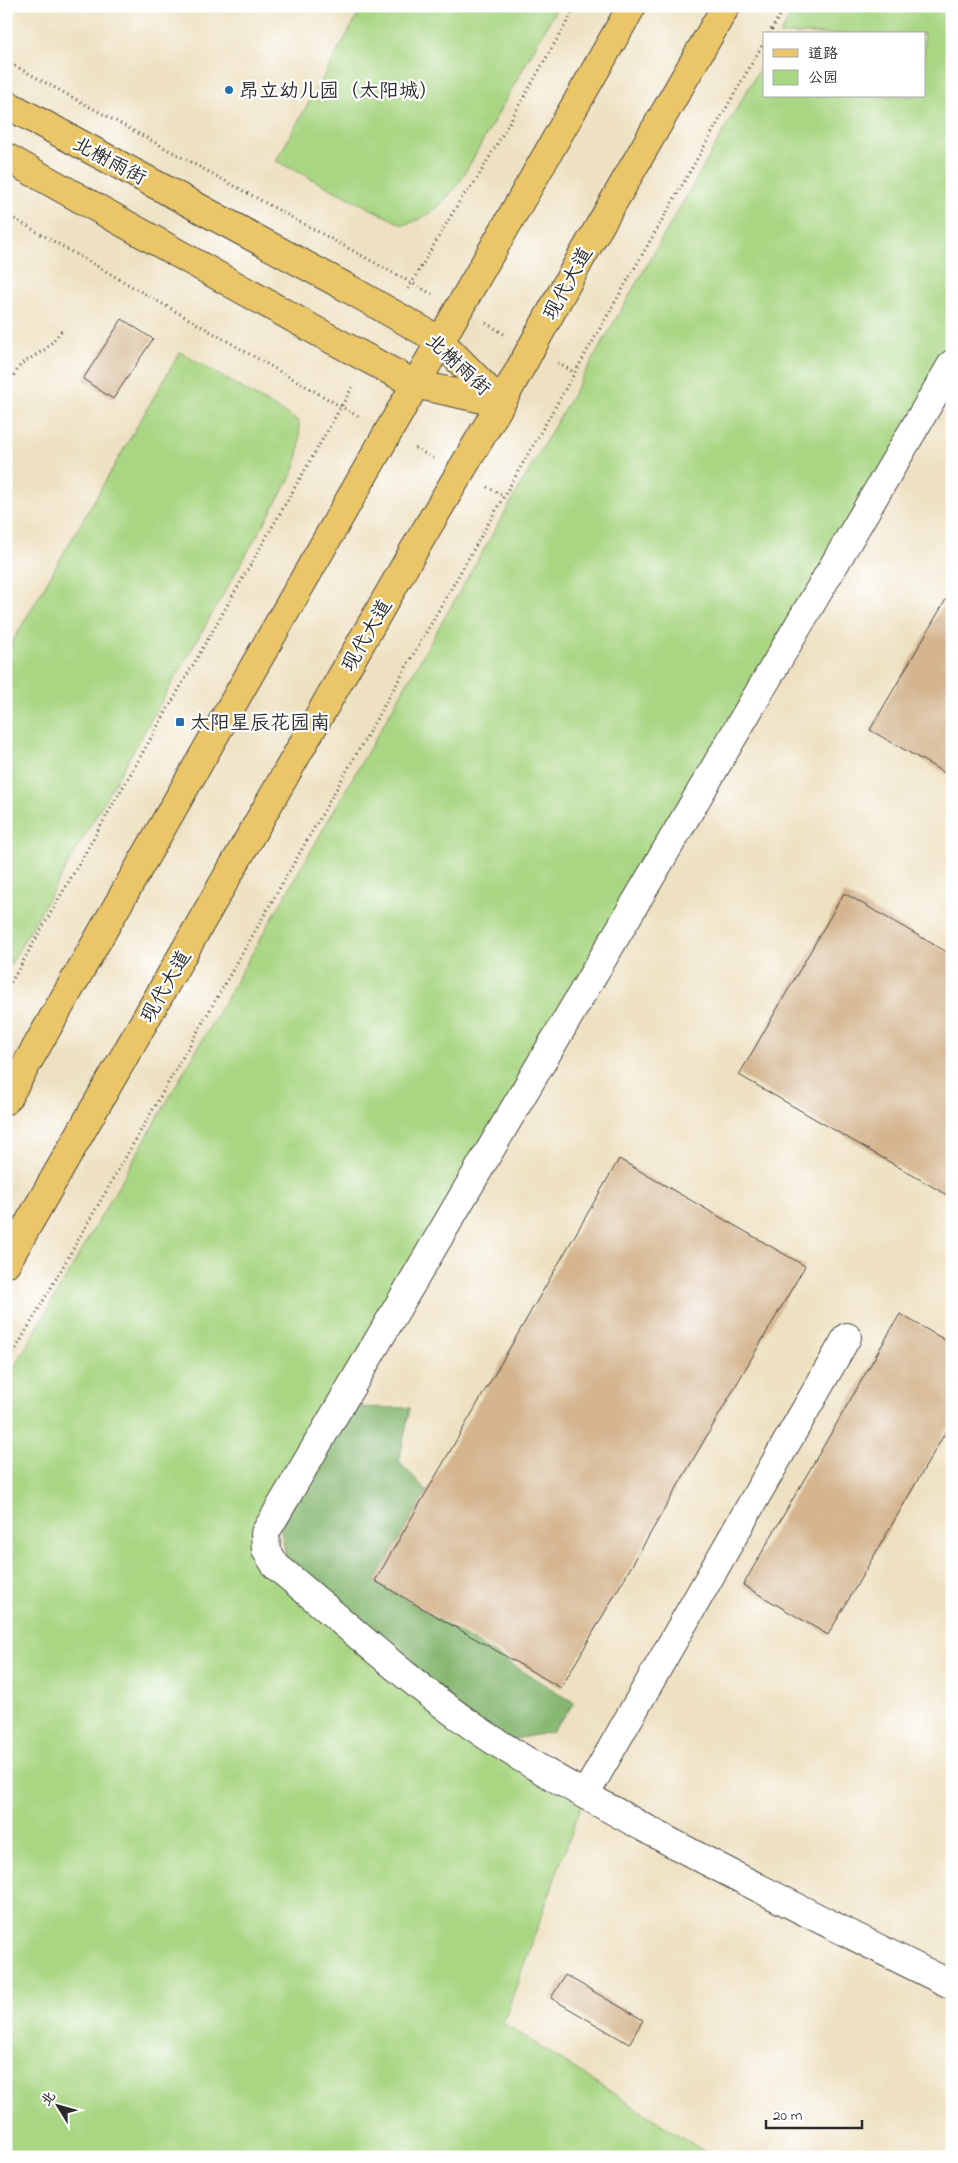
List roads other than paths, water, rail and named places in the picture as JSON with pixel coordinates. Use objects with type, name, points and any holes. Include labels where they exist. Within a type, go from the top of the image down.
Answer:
[{"type":"main road","points":[[6,1100],[457,308],[632,6]]},
{"type":"main road","name":"现代大道","points":[[6,1263],[501,403],[726,6]]},
{"type":"main road","name":"北榭雨街","points":[[6,104],[439,340],[501,403]]},
{"type":"main road","name":"北榭雨街","points":[[6,157],[415,384],[501,403]]},
{"type":"lane","points":[[952,364],[265,1533],[266,1550],[276,1566],[397,1668],[475,1728],[585,1795],[800,1910],[952,1985]]},
{"type":"lane","points":[[585,1795],[847,1337]]},
{"type":"place","name":"昂立幼儿园（太阳城）","points":[[229,90]]},
{"type":"place","name":"太阳星辰花园南","points":[[180,722]]}]
